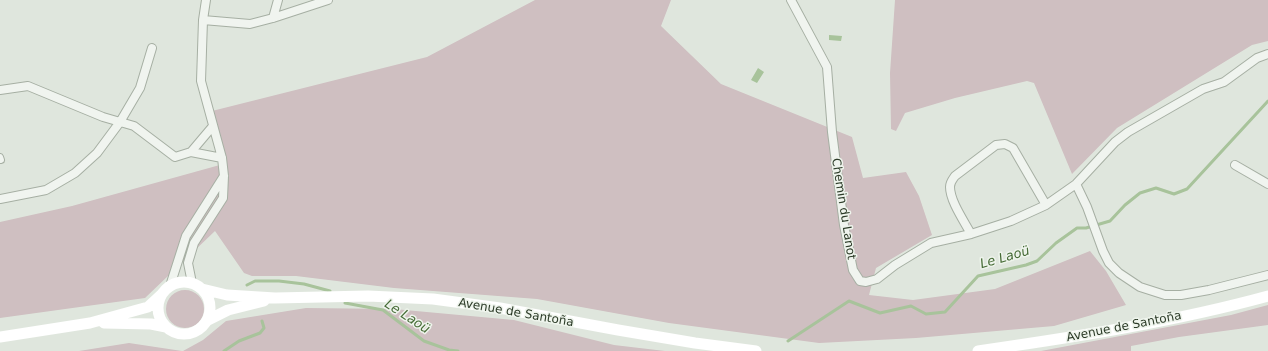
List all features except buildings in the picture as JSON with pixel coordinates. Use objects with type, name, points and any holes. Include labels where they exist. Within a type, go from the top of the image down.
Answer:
[{"type":"main road","points":[[0,337],[90,323],[148,307],[170,286],[185,282],[192,283],[202,289],[207,295],[210,303],[208,320],[203,326],[189,334],[173,332],[166,327],[158,312],[162,295]]},
{"type":"main road","name":"Avenue de Santoña","points":[[202,289],[227,295],[275,298],[368,296],[433,299],[500,308],[695,343],[756,351]]},
{"type":"main road","name":"Avenue de Santoña","points":[[978,351],[1062,339],[1154,322],[1236,305],[1268,296]]},
{"type":"main road","name":"Avenue de Santoña","points":[[208,320],[228,310],[275,298]]},
{"type":"main road","points":[[90,323],[151,324],[166,327]]},
{"type":"street","points":[[192,283],[188,263],[194,243],[223,198],[224,176],[222,158],[201,81],[203,20],[206,0]]},
{"type":"street","points":[[273,18],[278,0]]},
{"type":"street","points":[[203,20],[250,24],[328,0]]},
{"type":"street","name":"Chemin du Lanot","points":[[791,0],[826,67],[832,132],[844,225],[853,270],[860,281],[866,282],[877,278],[931,243],[971,234],[1011,221],[1046,205],[1076,184],[1115,142],[1128,132],[1203,89],[1224,82],[1257,58],[1268,54]]},
{"type":"street","points":[[0,199],[46,190],[75,174],[97,153],[120,122],[140,88],[152,48]]},
{"type":"street","points":[[0,90],[28,86],[103,118],[134,126],[175,157],[191,152],[222,158]]},
{"type":"street","points":[[191,152],[213,126]]},
{"type":"street","points":[[971,234],[952,198],[950,188],[951,182],[955,176],[996,145],[1006,144],[1013,148],[1046,205]]},
{"type":"street","points":[[1235,166],[1268,184]]},
{"type":"street","points":[[170,286],[186,236],[224,176]]},
{"type":"street","points":[[1076,184],[1087,207],[1109,263],[1119,273],[1140,287],[1165,295],[1181,295],[1209,290],[1268,275]]},
{"type":"shaded area","points":[[535,0],[671,0],[661,26],[721,84],[852,137],[863,178],[906,172],[919,196],[932,235],[876,268],[869,295],[913,300],[995,289],[1090,251],[1106,271],[1126,305],[1054,326],[916,338],[819,343],[669,323],[537,299],[394,288],[296,276],[252,276],[244,273],[215,231],[145,298],[0,318],[0,222],[72,206],[227,163],[212,111],[427,57]]},
{"type":"shaded area","points":[[895,0],[1268,0],[1268,41],[1252,45],[1117,128],[1072,174],[1034,83],[1027,81],[955,98],[905,113],[896,131],[891,129],[890,73]]},
{"type":"shaded area","points":[[829,35],[842,36],[841,41],[829,40]]},
{"type":"shaded area","points":[[758,68],[764,72],[757,83],[751,80]]},
{"type":"shaded area","points":[[181,290],[189,290],[199,295],[203,302],[203,316],[199,323],[189,328],[181,328],[171,323],[169,320],[166,313],[166,305],[171,295],[174,293]]},
{"type":"shaded area","points":[[1268,305],[1268,325],[1179,337],[1131,346],[1131,351],[1041,351],[1231,315]]},
{"type":"shaded area","points":[[306,308],[394,309],[514,320],[614,345],[665,351],[183,351],[203,340],[226,321]]},
{"type":"shaded area","points":[[129,343],[182,351],[79,351]]},
{"type":"waterway","name":"Le Laoü","points":[[788,341],[849,301],[880,313],[911,306],[926,314],[945,312],[978,276],[1037,261],[1056,243],[1077,228],[1086,228],[1110,221],[1125,205],[1140,193],[1156,188],[1174,194],[1187,189],[1268,101]]},
{"type":"waterway","name":"Le Laoü","points":[[247,285],[255,281],[279,281],[304,284],[330,291]]},
{"type":"waterway","name":"Le Laoü","points":[[345,303],[383,310],[424,341],[449,350],[458,351]]},
{"type":"waterway","name":"Le Laoü","points":[[224,351],[239,341],[260,333],[264,328],[262,321]]}]
